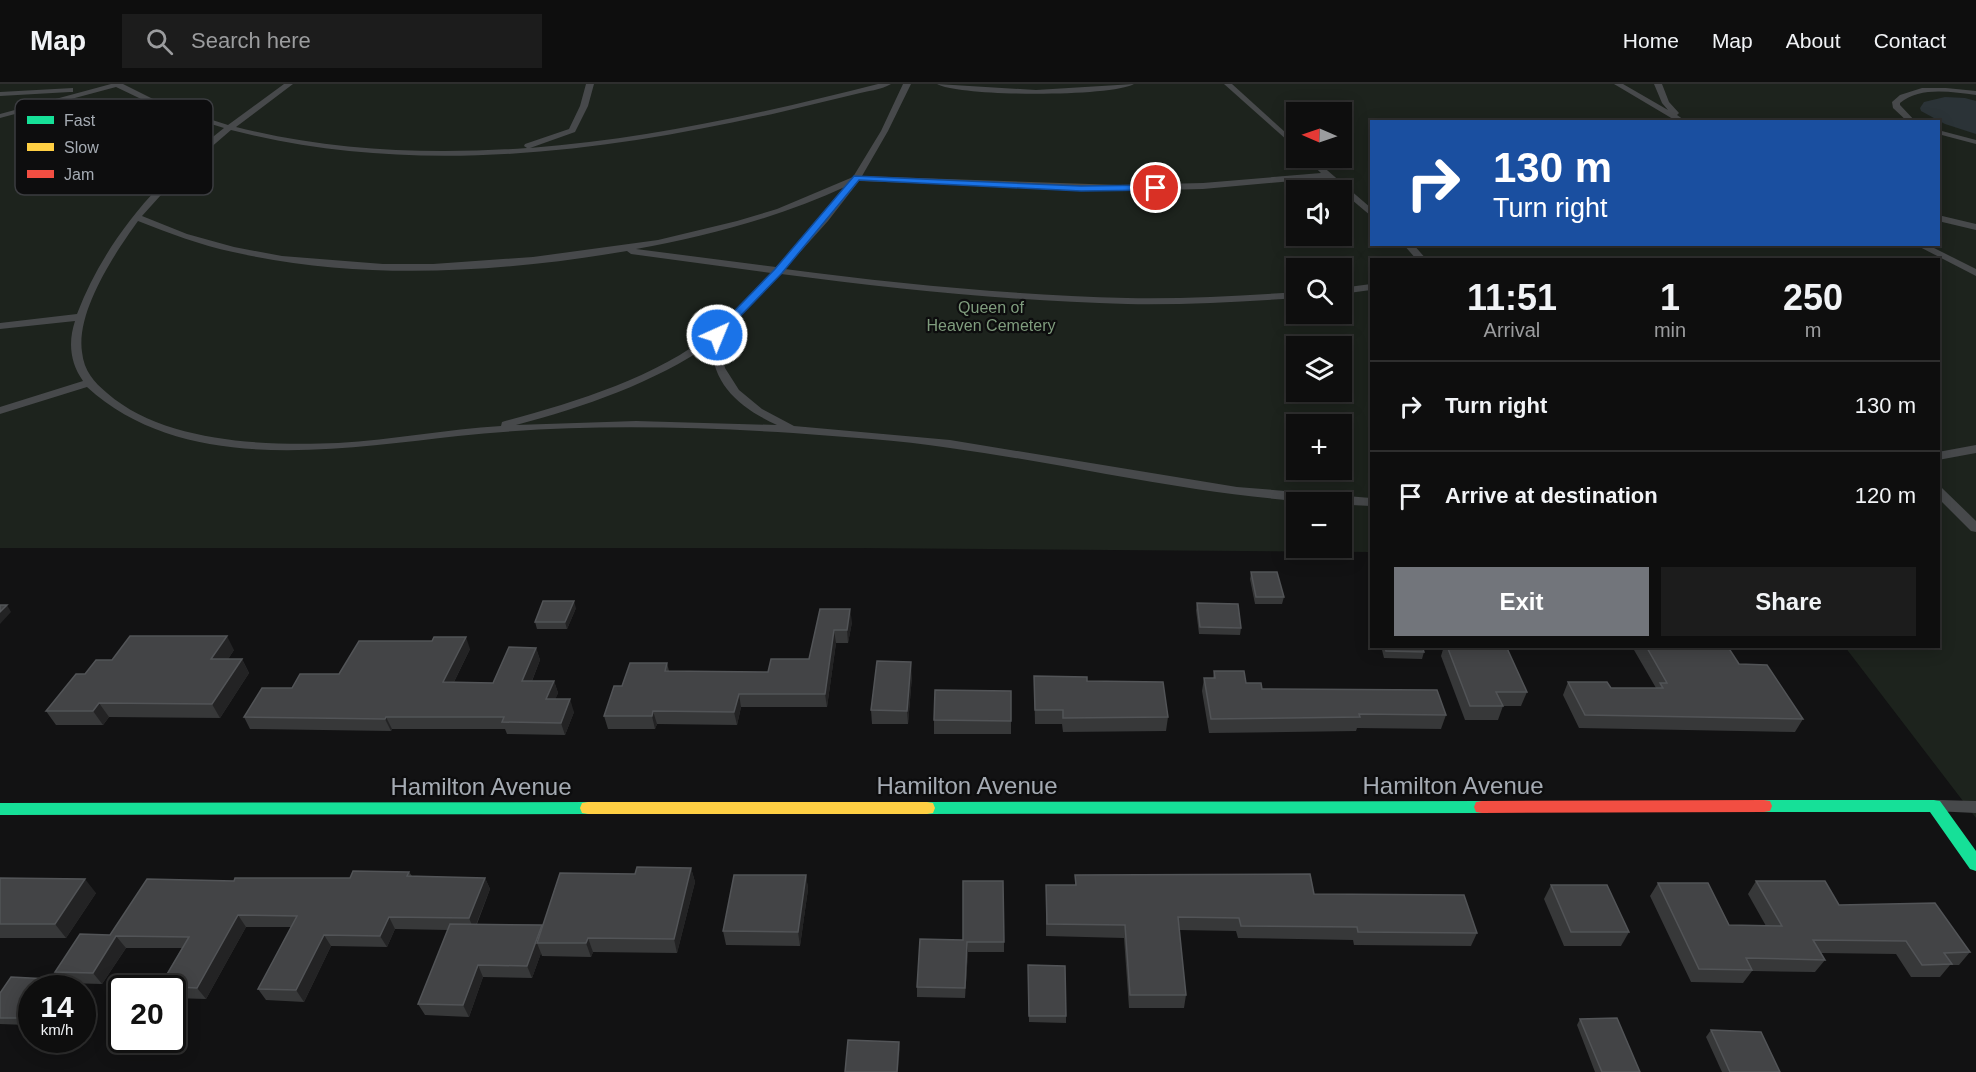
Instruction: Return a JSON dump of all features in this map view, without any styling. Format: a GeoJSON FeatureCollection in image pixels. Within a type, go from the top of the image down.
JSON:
{"type":"FeatureCollection","features":[{"type":"Feature","properties":{"kind":"street","name":"Hamilton Avenue"},"geometry":{"type":"LineString","coordinates":[[0,809],[1934,806]]}},
{"type":"Feature","properties":{"kind":"street"},"geometry":{"type":"LineString","coordinates":[[1934,806],[1976,864]]}},
{"type":"Feature","properties":{"kind":"lane"},"geometry":{"type":"LineString","coordinates":[[62,99],[117,84]]}},
{"type":"Feature","properties":{"kind":"lane"},"geometry":{"type":"LineString","coordinates":[[0,93],[59,91],[117,84],[149,99]]}},
{"type":"Feature","properties":{"kind":"lane"},"geometry":{"type":"LineString","coordinates":[[213,142],[289,84]]}},
{"type":"Feature","properties":{"kind":"lane"},"geometry":{"type":"LineString","coordinates":[[515,152],[572,130],[584,106],[590,84]]}},
{"type":"Feature","properties":{"kind":"lane"},"geometry":{"type":"LineString","coordinates":[[213,122],[291,141],[352,149],[418,153],[515,152],[604,143],[734,120],[887,84]]}},
{"type":"Feature","properties":{"kind":"lane"},"geometry":{"type":"LineString","coordinates":[[478,431],[524,419],[600,393],[677,359],[717,335],[778,271],[857,178],[879,142],[907,84]]}},
{"type":"Feature","properties":{"kind":"lane"},"geometry":{"type":"LineString","coordinates":[[940,84],[1032,91],[1075,90],[1130,84]]}},
{"type":"Feature","properties":{"kind":"lane"},"geometry":{"type":"LineString","coordinates":[[1228,84],[1286,137]]}},
{"type":"Feature","properties":{"kind":"lane"},"geometry":{"type":"LineString","coordinates":[[1618,84],[1682,120]]}},
{"type":"Feature","properties":{"kind":"lane"},"geometry":{"type":"LineString","coordinates":[[1658,84],[1666,103],[1682,120]]}},
{"type":"Feature","properties":{"kind":"lane"},"geometry":{"type":"LineString","coordinates":[[1911,120],[1896,106],[1896,102],[1904,95],[1934,90],[1976,93]]}},
{"type":"Feature","properties":{"kind":"lane"},"geometry":{"type":"LineString","coordinates":[[0,116],[15,112]]}},
{"type":"Feature","properties":{"kind":"lane"},"geometry":{"type":"LineString","coordinates":[[572,130],[604,143]]}},
{"type":"Feature","properties":{"kind":"lane"},"geometry":{"type":"LineString","coordinates":[[1940,133],[1976,142]]}},
{"type":"Feature","properties":{"kind":"lane"},"geometry":{"type":"LineString","coordinates":[[1321,168],[1370,212]]}},
{"type":"Feature","properties":{"kind":"lane"},"geometry":{"type":"LineString","coordinates":[[137,217],[211,244],[246,252],[361,266],[475,265],[620,250],[745,220],[806,201],[857,178],[1119,188],[1203,186],[1329,175]]}},
{"type":"Feature","properties":{"kind":"lane"},"geometry":{"type":"LineString","coordinates":[[157,195],[137,217],[109,259],[79,316],[76,355],[88,383],[107,400],[130,414],[159,427],[192,436],[235,443],[323,447],[478,431],[606,426],[795,430],[948,444],[1196,485],[1286,495]]}},
{"type":"Feature","properties":{"kind":"lane"},"geometry":{"type":"LineString","coordinates":[[1940,218],[1976,227]]}},
{"type":"Feature","properties":{"kind":"lane"},"geometry":{"type":"LineString","coordinates":[[1409,246],[1421,258]]}},
{"type":"Feature","properties":{"kind":"lane"},"geometry":{"type":"LineString","coordinates":[[1922,246],[1976,273]]}},
{"type":"Feature","properties":{"kind":"lane"},"geometry":{"type":"LineString","coordinates":[[620,250],[924,289],[1052,300],[1197,302],[1286,296]]}},
{"type":"Feature","properties":{"kind":"lane"},"geometry":{"type":"LineString","coordinates":[[1352,290],[1370,287]]}},
{"type":"Feature","properties":{"kind":"lane"},"geometry":{"type":"LineString","coordinates":[[0,326],[79,316]]}},
{"type":"Feature","properties":{"kind":"lane"},"geometry":{"type":"LineString","coordinates":[[717,335],[715,351],[717,364],[731,390],[746,403],[795,430]]}},
{"type":"Feature","properties":{"kind":"lane"},"geometry":{"type":"LineString","coordinates":[[0,411],[88,383]]}},
{"type":"Feature","properties":{"kind":"lane"},"geometry":{"type":"LineString","coordinates":[[1940,456],[1976,449]]}},
{"type":"Feature","properties":{"kind":"lane"},"geometry":{"type":"LineString","coordinates":[[1940,493],[1976,528]]}},
{"type":"Feature","properties":{"kind":"lane"},"geometry":{"type":"LineString","coordinates":[[1352,496],[1370,494]]}},
{"type":"Feature","properties":{"kind":"lane"},"geometry":{"type":"LineString","coordinates":[[1352,501],[1370,502]]}},
{"type":"Feature","properties":{"kind":"lane"},"geometry":{"type":"LineString","coordinates":[[1934,806],[1976,807]]}},
{"type":"Feature","properties":{"kind":"green space","name":"Queen of Heaven Cemetery"},"geometry":{"type":"Polygon","coordinates":[[[0,84],[1976,84],[1976,818],[1846,648],[1940,648],[1940,258],[1370,258],[1370,552],[1352,552],[1352,492],[1286,492],[1286,551],[863,548],[0,548],[0,84]]]}},
{"type":"Feature","properties":{"kind":"shaded area"},"geometry":{"type":"Polygon","coordinates":[[[1945,97],[1976,101],[1976,134],[1945,124],[1921,111],[1920,108],[1924,102],[1945,97]]]}},
{"type":"Feature","properties":{"kind":"building"},"geometry":{"type":"Polygon","coordinates":[[[1251,572],[1277,572],[1284,597],[1256,597],[1251,572]]]}},
{"type":"Feature","properties":{"kind":"building"},"geometry":{"type":"Polygon","coordinates":[[[543,601],[574,601],[565,622],[535,622],[543,601]]]}},
{"type":"Feature","properties":{"kind":"building"},"geometry":{"type":"Polygon","coordinates":[[[1197,603],[1238,604],[1241,628],[1200,627],[1197,603]]]}},
{"type":"Feature","properties":{"kind":"building"},"geometry":{"type":"Polygon","coordinates":[[[0,605],[7,605],[0,612],[0,605]]]}},
{"type":"Feature","properties":{"kind":"building"},"geometry":{"type":"Polygon","coordinates":[[[820,609],[850,609],[847,630],[834,630],[825,694],[739,694],[734,712],[653,711],[652,716],[604,716],[614,686],[622,686],[630,663],[667,663],[665,671],[768,672],[771,659],[809,659],[820,609]]]}},
{"type":"Feature","properties":{"kind":"building"},"geometry":{"type":"Polygon","coordinates":[[[130,636],[227,636],[211,659],[242,659],[212,704],[99,703],[93,711],[46,711],[76,674],[85,674],[96,660],[112,660],[130,636]]]}},
{"type":"Feature","properties":{"kind":"building"},"geometry":{"type":"Polygon","coordinates":[[[434,637],[466,637],[443,682],[493,683],[509,647],[536,648],[522,681],[554,681],[546,699],[570,699],[561,723],[502,722],[504,717],[386,717],[385,719],[244,717],[262,688],[292,688],[300,674],[339,674],[359,641],[432,641],[434,637]]]}},
{"type":"Feature","properties":{"kind":"building"},"geometry":{"type":"Polygon","coordinates":[[[1385,648],[1423,648],[1424,652],[1386,651],[1385,648]]]}},
{"type":"Feature","properties":{"kind":"building"},"geometry":{"type":"Polygon","coordinates":[[[1448,648],[1507,648],[1527,692],[1496,692],[1503,706],[1470,706],[1448,648]]]}},
{"type":"Feature","properties":{"kind":"building"},"geometry":{"type":"Polygon","coordinates":[[[1647,648],[1729,648],[1739,664],[1767,665],[1803,719],[1585,715],[1568,682],[1607,682],[1611,688],[1663,688],[1660,683],[1667,683],[1647,648]]]}},
{"type":"Feature","properties":{"kind":"building"},"geometry":{"type":"Polygon","coordinates":[[[877,661],[911,662],[907,711],[871,710],[877,661]]]}},
{"type":"Feature","properties":{"kind":"building"},"geometry":{"type":"Polygon","coordinates":[[[1214,671],[1244,671],[1246,683],[1261,683],[1262,689],[1437,690],[1446,715],[1359,714],[1360,717],[1211,719],[1204,678],[1215,678],[1214,671]]]}},
{"type":"Feature","properties":{"kind":"building"},"geometry":{"type":"Polygon","coordinates":[[[1034,676],[1087,677],[1087,681],[1163,682],[1168,717],[1063,718],[1063,710],[1035,710],[1034,676]]]}},
{"type":"Feature","properties":{"kind":"building"},"geometry":{"type":"Polygon","coordinates":[[[935,690],[1011,691],[1011,721],[934,720],[935,690]]]}},
{"type":"Feature","properties":{"kind":"building"},"geometry":{"type":"Polygon","coordinates":[[[637,867],[691,868],[674,939],[588,938],[586,943],[537,943],[560,873],[635,874],[637,867]]]}},
{"type":"Feature","properties":{"kind":"building"},"geometry":{"type":"Polygon","coordinates":[[[353,871],[409,872],[407,876],[485,878],[469,918],[389,917],[380,936],[324,935],[296,990],[258,989],[297,916],[238,915],[197,988],[186,987],[186,975],[167,975],[189,937],[116,936],[93,973],[55,972],[80,934],[110,935],[147,879],[234,881],[235,878],[350,878],[353,871]]]}},
{"type":"Feature","properties":{"kind":"building"},"geometry":{"type":"Polygon","coordinates":[[[1310,874],[1314,894],[1464,895],[1477,933],[1358,932],[1357,927],[1241,926],[1239,918],[1178,917],[1186,995],[1130,995],[1125,925],[1047,924],[1046,885],[1076,885],[1075,875],[1310,874]]]}},
{"type":"Feature","properties":{"kind":"building"},"geometry":{"type":"Polygon","coordinates":[[[734,875],[806,875],[798,932],[723,931],[734,875]]]}},
{"type":"Feature","properties":{"kind":"building"},"geometry":{"type":"Polygon","coordinates":[[[0,878],[85,879],[55,924],[0,924],[0,878]]]}},
{"type":"Feature","properties":{"kind":"building"},"geometry":{"type":"Polygon","coordinates":[[[963,881],[1003,881],[1004,942],[967,942],[965,988],[917,987],[920,939],[963,940],[963,881]]]}},
{"type":"Feature","properties":{"kind":"building"},"geometry":{"type":"Polygon","coordinates":[[[1756,881],[1825,881],[1839,905],[1935,903],[1970,952],[1944,953],[1952,964],[1922,965],[1906,941],[1813,940],[1825,960],[1746,958],[1752,970],[1699,969],[1658,883],[1708,883],[1729,925],[1782,926],[1756,881]]]}},
{"type":"Feature","properties":{"kind":"building"},"geometry":{"type":"Polygon","coordinates":[[[1551,885],[1607,885],[1629,932],[1571,932],[1551,885]]]}},
{"type":"Feature","properties":{"kind":"building"},"geometry":{"type":"Polygon","coordinates":[[[450,924],[542,925],[527,966],[478,965],[463,1005],[418,1004],[450,924]]]}},
{"type":"Feature","properties":{"kind":"building"},"geometry":{"type":"Polygon","coordinates":[[[1028,965],[1065,966],[1066,1016],[1029,1016],[1028,965]]]}},
{"type":"Feature","properties":{"kind":"building"},"geometry":{"type":"Polygon","coordinates":[[[11,977],[18,977],[18,1018],[0,1018],[0,993],[11,977]]]}},
{"type":"Feature","properties":{"kind":"building"},"geometry":{"type":"Polygon","coordinates":[[[1617,1018],[1640,1072],[1602,1072],[1580,1019],[1617,1018]]]}},
{"type":"Feature","properties":{"kind":"building"},"geometry":{"type":"Polygon","coordinates":[[[1711,1030],[1761,1032],[1780,1072],[1730,1072],[1711,1030]]]}},
{"type":"Feature","properties":{"kind":"building"},"geometry":{"type":"Polygon","coordinates":[[[848,1040],[899,1042],[897,1072],[845,1072],[848,1040]]]}},
{"type":"Feature","properties":{"kind":"traffic: fast"},"geometry":{"type":"LineString","coordinates":[[1764,806],[1934,806],[1976,864]]}},
{"type":"Feature","properties":{"kind":"traffic: fast"},"geometry":{"type":"LineString","coordinates":[[927,808],[1482,807]]}},
{"type":"Feature","properties":{"kind":"traffic: fast"},"geometry":{"type":"LineString","coordinates":[[0,809],[588,808]]}},
{"type":"Feature","properties":{"kind":"traffic: slow"},"geometry":{"type":"LineString","coordinates":[[588,808],[927,808]]}},
{"type":"Feature","properties":{"kind":"traffic: jam"},"geometry":{"type":"LineString","coordinates":[[1482,807],[1764,806]]}},
{"type":"Feature","properties":{"kind":"route"},"geometry":{"type":"LineString","coordinates":[[717,335],[778,271],[857,178],[1081,188],[1156,188]]}}]}
